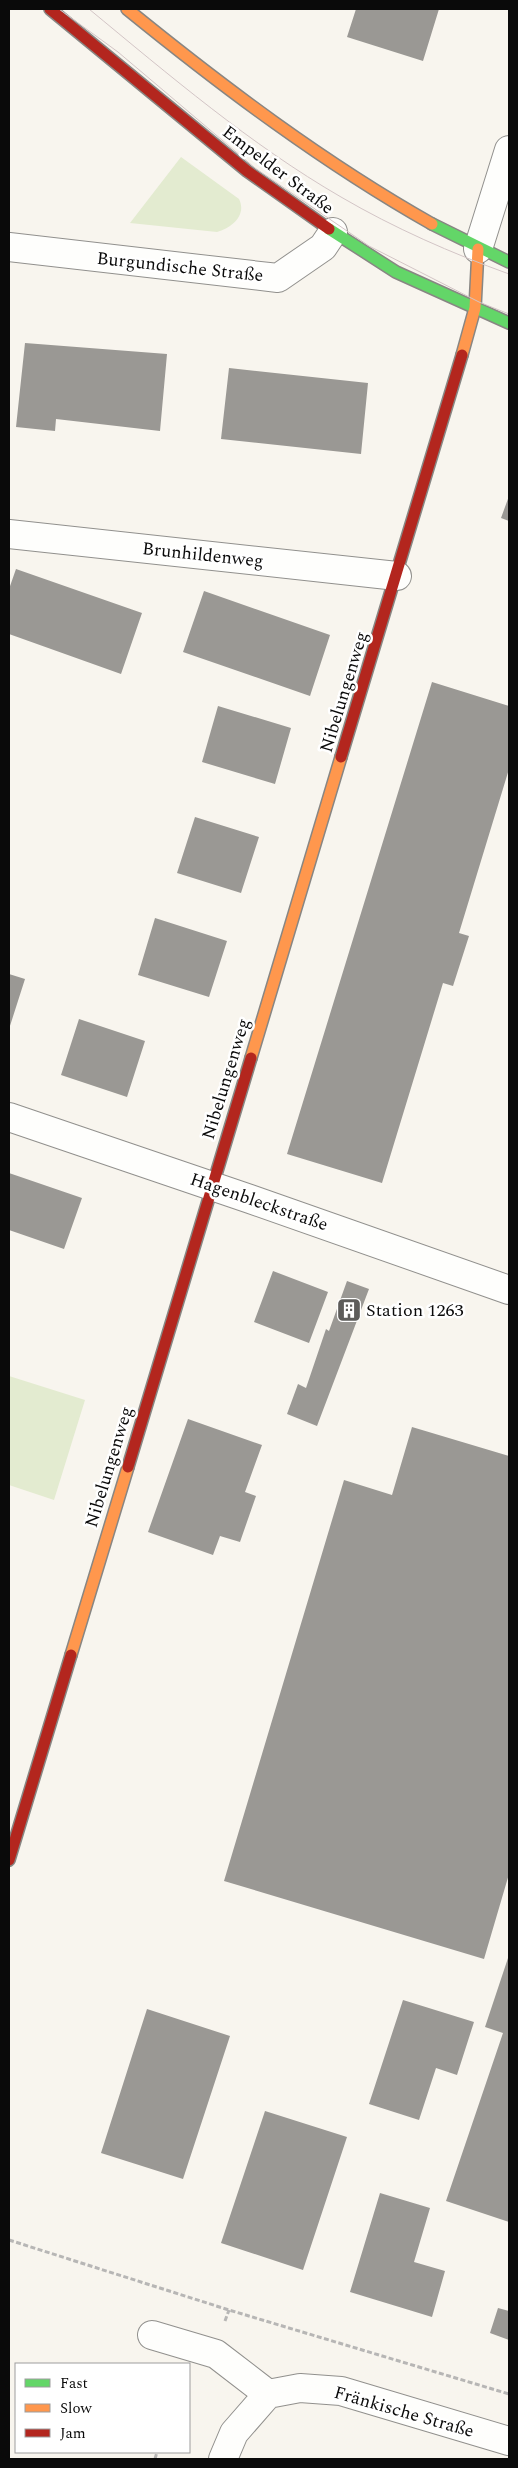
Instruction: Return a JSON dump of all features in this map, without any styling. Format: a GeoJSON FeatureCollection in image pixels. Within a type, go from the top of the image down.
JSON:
{"type":"FeatureCollection","features":[{"type":"Feature","properties":{"kind":"street","name":"Empelder Straße"},"geometry":{"type":"LineString","coordinates":[[50,9],[247,171],[333,232],[396,272],[509,322]]}},
{"type":"Feature","properties":{"kind":"street","name":"Empelder Straße"},"geometry":{"type":"LineString","coordinates":[[127,9],[163,39],[335,164],[410,214],[478,249],[509,262]]}},
{"type":"Feature","properties":{"kind":"street"},"geometry":{"type":"LineString","coordinates":[[478,249],[509,150]]}},
{"type":"Feature","properties":{"kind":"street","name":"Burgundische Straße"},"geometry":{"type":"LineString","coordinates":[[9,248],[278,278],[323,247],[333,232]]}},
{"type":"Feature","properties":{"kind":"street","name":"Nibelungenweg"},"geometry":{"type":"LineString","coordinates":[[9,1860],[397,576],[475,308],[478,249]]}},
{"type":"Feature","properties":{"kind":"street","name":"Brunhildenweg"},"geometry":{"type":"LineString","coordinates":[[9,534],[397,576]]}},
{"type":"Feature","properties":{"kind":"street","name":"Hagenbleckstraße"},"geometry":{"type":"LineString","coordinates":[[9,1117],[509,1290]]}},
{"type":"Feature","properties":{"kind":"street"},"geometry":{"type":"LineString","coordinates":[[152,2335],[216,2354],[268,2394],[234,2433],[223,2459]]}},
{"type":"Feature","properties":{"kind":"street","name":"Fränkische Straße"},"geometry":{"type":"LineString","coordinates":[[268,2394],[300,2388],[341,2391],[509,2441]]}},
{"type":"Feature","properties":{"kind":"path"},"geometry":{"type":"LineString","coordinates":[[9,2240],[229,2310],[509,2394]]}},
{"type":"Feature","properties":{"kind":"green space"},"geometry":{"type":"Polygon","coordinates":[[[181,157],[239,199],[241,205],[240,215],[233,224],[217,232],[130,223],[181,157]]]}},
{"type":"Feature","properties":{"kind":"green space"},"geometry":{"type":"Polygon","coordinates":[[[9,1376],[85,1400],[54,1500],[9,1485],[9,1376]]]}},
{"type":"Feature","properties":{"kind":"building"},"geometry":{"type":"Polygon","coordinates":[[[356,9],[439,9],[423,61],[347,37],[356,9]]]}},
{"type":"Feature","properties":{"kind":"building"},"geometry":{"type":"Polygon","coordinates":[[[25,343],[167,354],[160,431],[56,419],[55,431],[16,427],[25,343]]]}},
{"type":"Feature","properties":{"kind":"building"},"geometry":{"type":"Polygon","coordinates":[[[229,368],[368,383],[361,454],[221,439],[229,368]]]}},
{"type":"Feature","properties":{"kind":"building"},"geometry":{"type":"Polygon","coordinates":[[[509,496],[509,521],[501,518],[509,496]]]}},
{"type":"Feature","properties":{"kind":"building"},"geometry":{"type":"Polygon","coordinates":[[[16,569],[142,613],[121,674],[9,634],[9,589],[16,569]]]}},
{"type":"Feature","properties":{"kind":"building"},"geometry":{"type":"Polygon","coordinates":[[[204,591],[330,635],[310,696],[183,652],[204,591]]]}},
{"type":"Feature","properties":{"kind":"building"},"geometry":{"type":"Polygon","coordinates":[[[432,682],[509,706],[509,769],[459,933],[469,936],[453,986],[443,983],[382,1183],[287,1154],[432,682]]]}},
{"type":"Feature","properties":{"kind":"building"},"geometry":{"type":"Polygon","coordinates":[[[218,706],[291,728],[275,784],[202,762],[218,706]]]}},
{"type":"Feature","properties":{"kind":"building"},"geometry":{"type":"Polygon","coordinates":[[[195,817],[259,837],[241,893],[177,873],[195,817]]]}},
{"type":"Feature","properties":{"kind":"building"},"geometry":{"type":"Polygon","coordinates":[[[155,918],[227,941],[209,997],[138,975],[155,918]]]}},
{"type":"Feature","properties":{"kind":"building"},"geometry":{"type":"Polygon","coordinates":[[[9,974],[25,979],[9,1029],[9,974]]]}},
{"type":"Feature","properties":{"kind":"building"},"geometry":{"type":"Polygon","coordinates":[[[79,1019],[145,1041],[127,1097],[61,1075],[79,1019]]]}},
{"type":"Feature","properties":{"kind":"building"},"geometry":{"type":"Polygon","coordinates":[[[9,1173],[82,1198],[64,1249],[9,1230],[9,1173]]]}},
{"type":"Feature","properties":{"kind":"building"},"geometry":{"type":"Polygon","coordinates":[[[273,1271],[328,1292],[309,1343],[254,1322],[273,1271]]]}},
{"type":"Feature","properties":{"kind":"building"},"geometry":{"type":"Polygon","coordinates":[[[347,1281],[369,1289],[317,1426],[287,1414],[298,1384],[306,1388],[326,1329],[329,1331],[347,1281]]]}},
{"type":"Feature","properties":{"kind":"building"},"geometry":{"type":"Polygon","coordinates":[[[188,1419],[262,1445],[245,1492],[256,1496],[240,1542],[220,1536],[213,1555],[148,1532],[188,1419]]]}},
{"type":"Feature","properties":{"kind":"building"},"geometry":{"type":"Polygon","coordinates":[[[412,1427],[509,1456],[509,1874],[484,1959],[224,1881],[344,1480],[392,1495],[412,1427]]]}},
{"type":"Feature","properties":{"kind":"building"},"geometry":{"type":"Polygon","coordinates":[[[509,1955],[509,2222],[446,2201],[503,2033],[485,2027],[509,1955]]]}},
{"type":"Feature","properties":{"kind":"building"},"geometry":{"type":"Polygon","coordinates":[[[403,2000],[474,2022],[457,2075],[436,2068],[419,2120],[369,2104],[403,2000]]]}},
{"type":"Feature","properties":{"kind":"building"},"geometry":{"type":"Polygon","coordinates":[[[147,2009],[230,2036],[183,2179],[101,2153],[147,2009]]]}},
{"type":"Feature","properties":{"kind":"building"},"geometry":{"type":"Polygon","coordinates":[[[265,2111],[347,2137],[303,2270],[221,2243],[265,2111]]]}},
{"type":"Feature","properties":{"kind":"building"},"geometry":{"type":"Polygon","coordinates":[[[380,2193],[430,2208],[414,2262],[445,2271],[432,2317],[350,2292],[380,2193]]]}},
{"type":"Feature","properties":{"kind":"building"},"geometry":{"type":"Polygon","coordinates":[[[498,2308],[509,2311],[509,2340],[490,2333],[498,2308]]]}},
{"type":"Feature","properties":{"kind":"tram line"},"geometry":{"type":"LineString","coordinates":[[59,9],[118,52],[255,168],[369,246],[479,302],[509,314]]}},
{"type":"Feature","properties":{"kind":"tram line"},"geometry":{"type":"LineString","coordinates":[[89,9],[211,108],[308,177],[341,197],[402,229],[444,249],[509,274]]}},
{"type":"Feature","properties":{"kind":"traffic: fast"},"geometry":{"type":"LineString","coordinates":[[432,224],[509,262]]}},
{"type":"Feature","properties":{"kind":"traffic: fast"},"geometry":{"type":"LineString","coordinates":[[329,229],[396,272],[509,323]]}},
{"type":"Feature","properties":{"kind":"traffic: slow"},"geometry":{"type":"LineString","coordinates":[[127,9],[200,67],[313,150],[432,224]]}},
{"type":"Feature","properties":{"kind":"traffic: slow"},"geometry":{"type":"LineString","coordinates":[[462,355],[475,308],[478,249]]}},
{"type":"Feature","properties":{"kind":"traffic: slow"},"geometry":{"type":"LineString","coordinates":[[251,1058],[341,757]]}},
{"type":"Feature","properties":{"kind":"traffic: slow"},"geometry":{"type":"LineString","coordinates":[[71,1655],[128,1467]]}},
{"type":"Feature","properties":{"kind":"traffic: jam"},"geometry":{"type":"LineString","coordinates":[[50,9],[247,171],[329,229]]}},
{"type":"Feature","properties":{"kind":"traffic: jam"},"geometry":{"type":"LineString","coordinates":[[341,757],[462,355]]}},
{"type":"Feature","properties":{"kind":"traffic: jam"},"geometry":{"type":"LineString","coordinates":[[128,1467],[251,1058]]}},
{"type":"Feature","properties":{"kind":"traffic: jam"},"geometry":{"type":"LineString","coordinates":[[9,1860],[71,1655]]}},
{"type":"Feature","properties":{"kind":"place","name":"Station 1263"},"geometry":{"type":"Point","coordinates":[349,1310]}}]}
